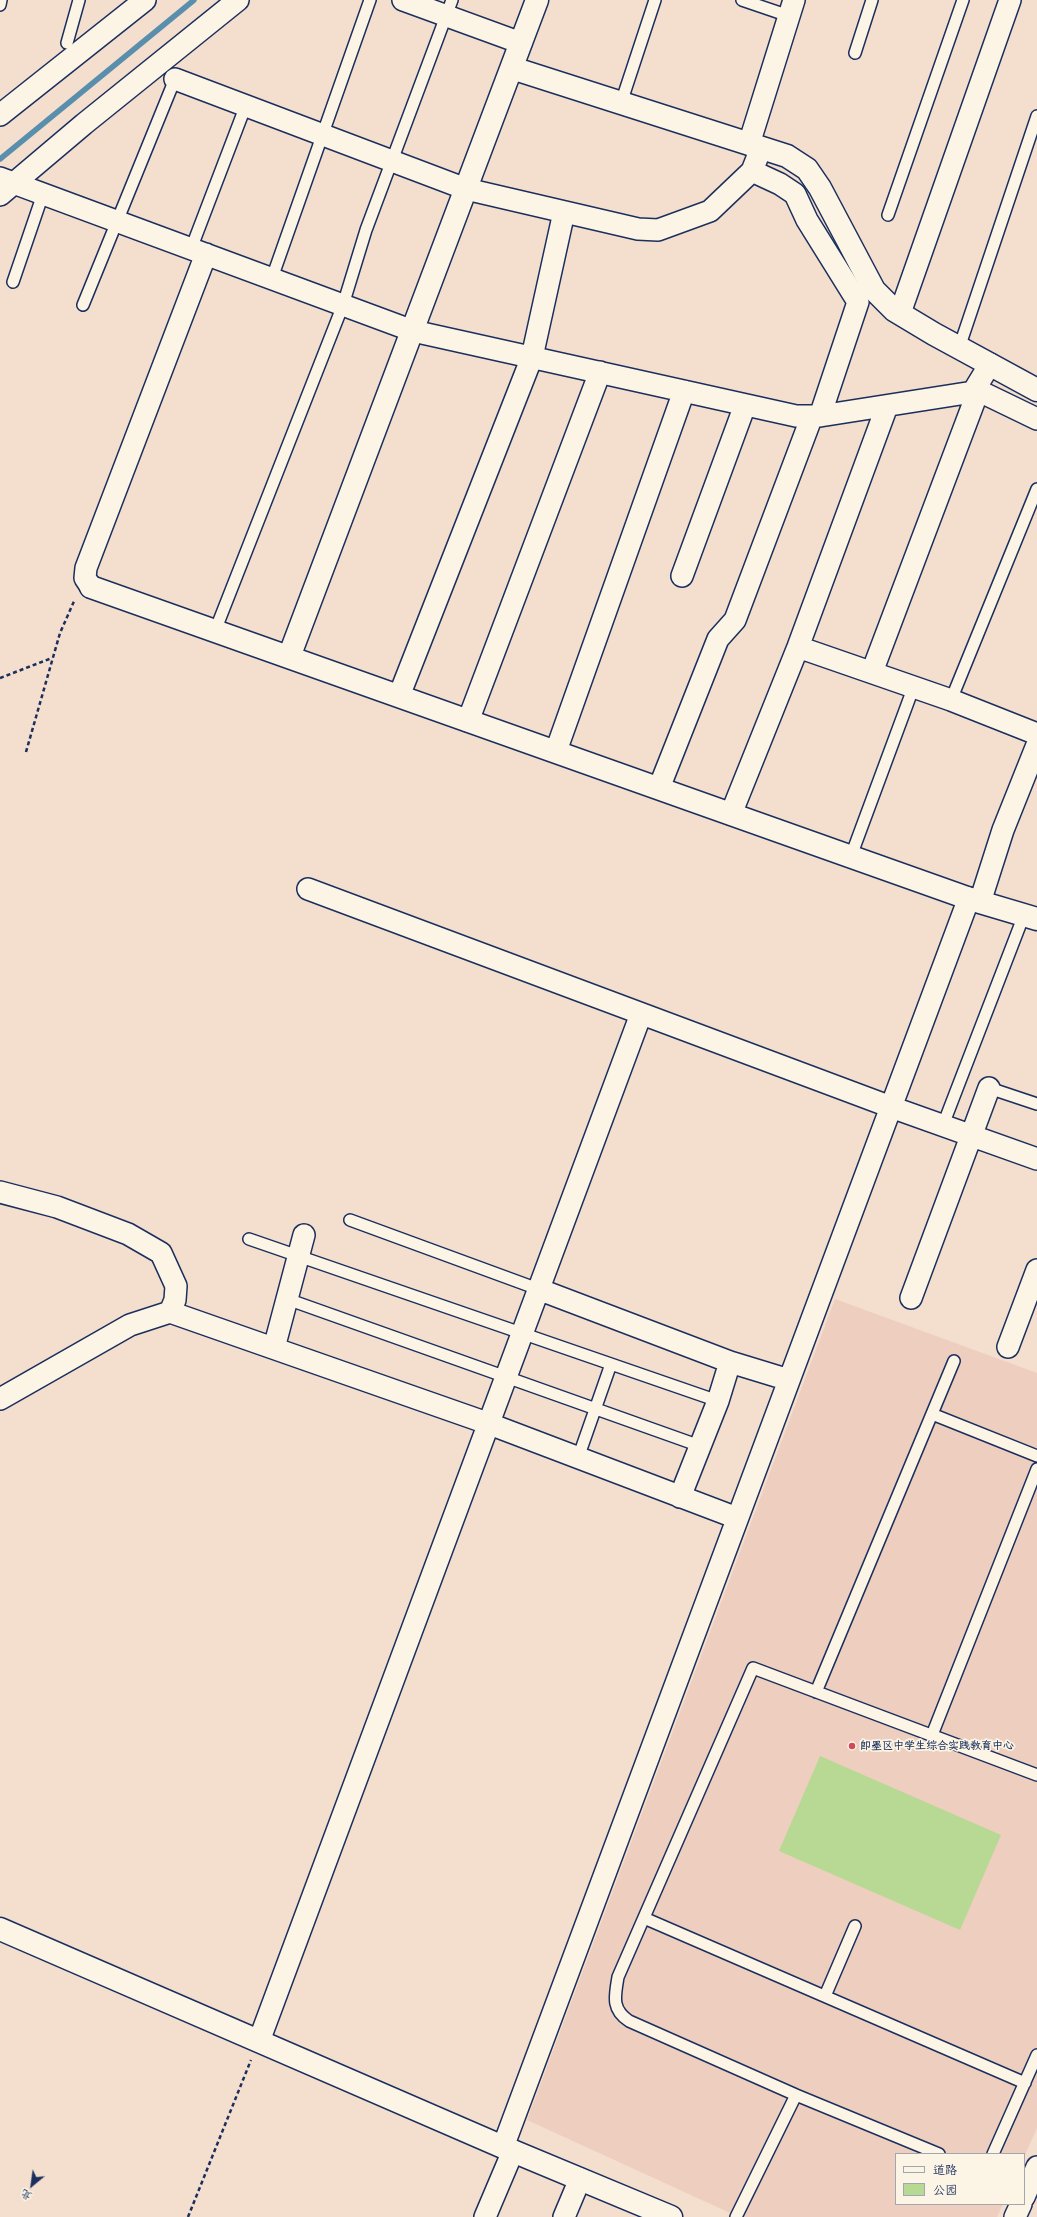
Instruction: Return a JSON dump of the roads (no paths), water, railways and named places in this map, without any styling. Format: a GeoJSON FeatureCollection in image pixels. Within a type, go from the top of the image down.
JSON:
{"type":"FeatureCollection","features":[{"type":"Feature","properties":{"kind":"street"},"geometry":{"type":"LineString","coordinates":[[0,115],[145,0]]}},
{"type":"Feature","properties":{"kind":"street"},"geometry":{"type":"LineString","coordinates":[[6,184],[84,124],[238,0]]}},
{"type":"Feature","properties":{"kind":"street"},"geometry":{"type":"LineString","coordinates":[[403,0],[449,8],[521,43]]}},
{"type":"Feature","properties":{"kind":"street"},"geometry":{"type":"LineString","coordinates":[[289,657],[537,0]]}},
{"type":"Feature","properties":{"kind":"street"},"geometry":{"type":"LineString","coordinates":[[900,313],[1010,0]]}},
{"type":"Feature","properties":{"kind":"street"},"geometry":{"type":"LineString","coordinates":[[175,79],[466,189],[638,228],[658,230],[710,211],[752,171],[755,146],[791,8]]}},
{"type":"Feature","properties":{"kind":"street"},"geometry":{"type":"LineString","coordinates":[[512,68],[787,156],[806,169],[820,188],[874,290],[900,313],[959,348],[980,381],[1037,419]]}},
{"type":"Feature","properties":{"kind":"street"},"geometry":{"type":"LineString","coordinates":[[659,788],[718,639],[735,620],[816,416],[858,302],[807,220],[795,194],[780,184],[752,171]]}},
{"type":"Feature","properties":{"kind":"street"},"geometry":{"type":"LineString","coordinates":[[6,184],[43,194],[412,331],[796,416],[816,416],[887,406],[980,381],[1037,390]]}},
{"type":"Feature","properties":{"kind":"street"},"geometry":{"type":"LineString","coordinates":[[399,696],[532,357],[564,212]]}},
{"type":"Feature","properties":{"kind":"street"},"geometry":{"type":"LineString","coordinates":[[199,252],[86,568],[85,578],[91,587],[974,900],[1030,917]]}},
{"type":"Feature","properties":{"kind":"street"},"geometry":{"type":"LineString","coordinates":[[468,721],[600,372]]}},
{"type":"Feature","properties":{"kind":"street"},"geometry":{"type":"LineString","coordinates":[[872,672],[974,402],[980,381]]}},
{"type":"Feature","properties":{"kind":"street"},"geometry":{"type":"LineString","coordinates":[[556,751],[684,391]]}},
{"type":"Feature","properties":{"kind":"street"},"geometry":{"type":"LineString","coordinates":[[682,576],[745,405]]}},
{"type":"Feature","properties":{"kind":"street"},"geometry":{"type":"LineString","coordinates":[[731,814],[798,647],[887,406]]}},
{"type":"Feature","properties":{"kind":"street"},"geometry":{"type":"LineString","coordinates":[[798,647],[914,686],[1037,734]]}},
{"type":"Feature","properties":{"kind":"street"},"geometry":{"type":"LineString","coordinates":[[485,2217],[508,2149],[738,1518],[891,1107],[1037,745]]}},
{"type":"Feature","properties":{"kind":"street"},"geometry":{"type":"LineString","coordinates":[[308,889],[891,1107],[1037,1159]]}},
{"type":"Feature","properties":{"kind":"street"},"geometry":{"type":"LineString","coordinates":[[259,2041],[487,1423],[641,1014]]}},
{"type":"Feature","properties":{"kind":"street"},"geometry":{"type":"LineString","coordinates":[[911,1298],[989,1088]]}},
{"type":"Feature","properties":{"kind":"street"},"geometry":{"type":"LineString","coordinates":[[0,1192],[64,1210],[128,1234],[160,1253],[176,1286],[175,1300],[170,1312]]}},
{"type":"Feature","properties":{"kind":"street"},"geometry":{"type":"LineString","coordinates":[[274,1348],[304,1234]]}},
{"type":"Feature","properties":{"kind":"street"},"geometry":{"type":"LineString","coordinates":[[1008,1347],[1037,1270]]}},
{"type":"Feature","properties":{"kind":"street"},"geometry":{"type":"LineString","coordinates":[[538,1289],[730,1362],[789,1380]]}},
{"type":"Feature","properties":{"kind":"street"},"geometry":{"type":"LineString","coordinates":[[0,1399],[130,1325],[170,1312],[487,1423],[738,1518]]}},
{"type":"Feature","properties":{"kind":"street"},"geometry":{"type":"LineString","coordinates":[[680,1497],[718,1401],[730,1362]]}},
{"type":"Feature","properties":{"kind":"street"},"geometry":{"type":"LineString","coordinates":[[0,1929],[508,2149],[671,2217]]}},
{"type":"Feature","properties":{"kind":"street"},"geometry":{"type":"LineString","coordinates":[[1025,2195],[1037,2167]]}},
{"type":"Feature","properties":{"kind":"street"},"geometry":{"type":"LineString","coordinates":[[564,2217],[580,2179]]}},
{"type":"Feature","properties":{"kind":"street"},"geometry":{"type":"LineString","coordinates":[[1015,2217],[1021,2205]]}},
{"type":"Feature","properties":{"kind":"lane"},"geometry":{"type":"LineString","coordinates":[[0,5],[1,0]]}},
{"type":"Feature","properties":{"kind":"lane"},"geometry":{"type":"LineString","coordinates":[[66,43],[80,0]]}},
{"type":"Feature","properties":{"kind":"lane"},"geometry":{"type":"LineString","coordinates":[[272,278],[370,0]]}},
{"type":"Feature","properties":{"kind":"lane"},"geometry":{"type":"LineString","coordinates":[[621,103],[655,0]]}},
{"type":"Feature","properties":{"kind":"lane"},"geometry":{"type":"LineString","coordinates":[[742,0],[791,8]]}},
{"type":"Feature","properties":{"kind":"lane"},"geometry":{"type":"LineString","coordinates":[[855,53],[872,0]]}},
{"type":"Feature","properties":{"kind":"lane"},"geometry":{"type":"LineString","coordinates":[[888,215],[963,0]]}},
{"type":"Feature","properties":{"kind":"lane"},"geometry":{"type":"LineString","coordinates":[[215,630],[343,305],[366,230],[449,8]]}},
{"type":"Feature","properties":{"kind":"lane"},"geometry":{"type":"LineString","coordinates":[[83,305],[175,79]]}},
{"type":"Feature","properties":{"kind":"lane"},"geometry":{"type":"LineString","coordinates":[[199,252],[246,105]]}},
{"type":"Feature","properties":{"kind":"lane"},"geometry":{"type":"LineString","coordinates":[[959,348],[1037,116]]}},
{"type":"Feature","properties":{"kind":"lane"},"geometry":{"type":"LineString","coordinates":[[12,282],[43,194]]}},
{"type":"Feature","properties":{"kind":"lane"},"geometry":{"type":"LineString","coordinates":[[951,700],[1037,489]]}},
{"type":"Feature","properties":{"kind":"lane"},"geometry":{"type":"LineString","coordinates":[[851,856],[914,686]]}},
{"type":"Feature","properties":{"kind":"lane"},"geometry":{"type":"LineString","coordinates":[[943,1125],[1030,917]]}},
{"type":"Feature","properties":{"kind":"lane"},"geometry":{"type":"LineString","coordinates":[[989,1088],[1037,1104]]}},
{"type":"Feature","properties":{"kind":"lane"},"geometry":{"type":"LineString","coordinates":[[350,1220],[538,1289]]}},
{"type":"Feature","properties":{"kind":"lane"},"geometry":{"type":"LineString","coordinates":[[249,1239],[718,1401]]}},
{"type":"Feature","properties":{"kind":"lane"},"geometry":{"type":"LineString","coordinates":[[287,1300],[700,1446]]}},
{"type":"Feature","properties":{"kind":"lane"},"geometry":{"type":"LineString","coordinates":[[816,1692],[954,1361]]}},
{"type":"Feature","properties":{"kind":"lane"},"geometry":{"type":"LineString","coordinates":[[578,1458],[612,1364]]}},
{"type":"Feature","properties":{"kind":"lane"},"geometry":{"type":"LineString","coordinates":[[932,1414],[1037,1456]]}},
{"type":"Feature","properties":{"kind":"lane"},"geometry":{"type":"LineString","coordinates":[[932,1735],[1037,1469]]}},
{"type":"Feature","properties":{"kind":"lane"},"geometry":{"type":"LineString","coordinates":[[937,2153],[796,2095],[629,2021],[620,2015],[615,1999],[618,1977],[753,1668],[1037,1775]]}},
{"type":"Feature","properties":{"kind":"lane"},"geometry":{"type":"LineString","coordinates":[[644,1918],[1025,2083]]}},
{"type":"Feature","properties":{"kind":"lane"},"geometry":{"type":"LineString","coordinates":[[826,1996],[855,1926]]}},
{"type":"Feature","properties":{"kind":"lane"},"geometry":{"type":"LineString","coordinates":[[993,2153],[1037,2055]]}},
{"type":"Feature","properties":{"kind":"lane"},"geometry":{"type":"LineString","coordinates":[[736,2217],[796,2095]]}},
{"type":"Feature","properties":{"kind":"waterway"},"geometry":{"type":"LineString","coordinates":[[0,159],[194,0]]}},
{"type":"Feature","properties":{"kind":"place","name":"即墨区中学生综合实践教育中心"},"geometry":{"type":"Point","coordinates":[852,1746]}}]}
